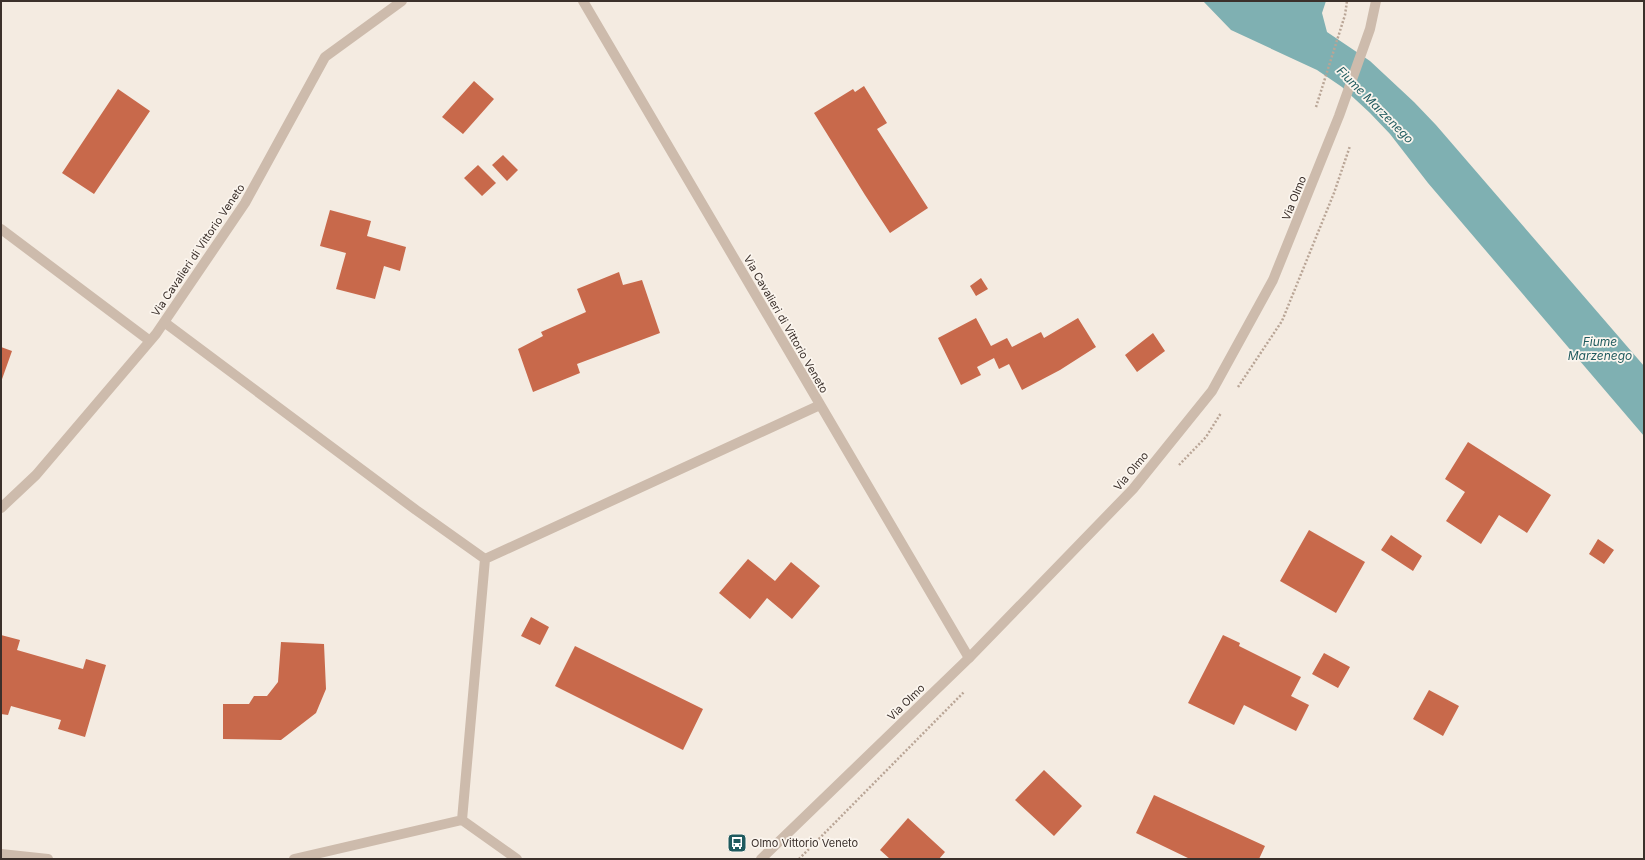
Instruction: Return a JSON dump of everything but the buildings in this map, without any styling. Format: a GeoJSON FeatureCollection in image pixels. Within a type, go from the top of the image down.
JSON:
{"type":"FeatureCollection","features":[{"type":"Feature","properties":{"kind":"street","name":"Via Cavalieri di Vittorio Veneto"},"geometry":{"type":"LineString","coordinates":[[1,508],[36,475],[150,341],[164,322],[245,203],[325,57],[402,1]]}},
{"type":"Feature","properties":{"kind":"street","name":"Via Cavalieri di Vittorio Veneto"},"geometry":{"type":"LineString","coordinates":[[583,1],[970,658]]}},
{"type":"Feature","properties":{"kind":"street","name":"Via Olmo"},"geometry":{"type":"LineString","coordinates":[[761,859],[970,658],[1133,489],[1212,391],[1274,280],[1339,116],[1370,29],[1376,1]]}},
{"type":"Feature","properties":{"kind":"street"},"geometry":{"type":"LineString","coordinates":[[1,229],[150,341]]}},
{"type":"Feature","properties":{"kind":"street"},"geometry":{"type":"LineString","coordinates":[[164,322],[416,510],[485,559]]}},
{"type":"Feature","properties":{"kind":"street"},"geometry":{"type":"LineString","coordinates":[[485,559],[820,405]]}},
{"type":"Feature","properties":{"kind":"street"},"geometry":{"type":"LineString","coordinates":[[462,820],[485,559]]}},
{"type":"Feature","properties":{"kind":"street"},"geometry":{"type":"LineString","coordinates":[[294,859],[462,820],[517,859]]}},
{"type":"Feature","properties":{"kind":"street"},"geometry":{"type":"LineString","coordinates":[[1,854],[48,859]]}},
{"type":"Feature","properties":{"kind":"path"},"geometry":{"type":"LineString","coordinates":[[1316,107],[1345,15],[1347,1]]}},
{"type":"Feature","properties":{"kind":"water","name":"Fiume Marzenego"},"geometry":{"type":"Polygon","coordinates":[[[1203,1],[1326,1],[1322,13],[1327,32],[1370,61],[1436,125],[1644,366],[1644,436],[1428,183],[1390,134],[1370,113],[1342,87],[1317,70],[1231,30],[1203,1]]]}},
{"type":"Feature","properties":{"kind":"place","name":"Olmo Vittorio Veneto"},"geometry":{"type":"Point","coordinates":[737,843]}}]}
